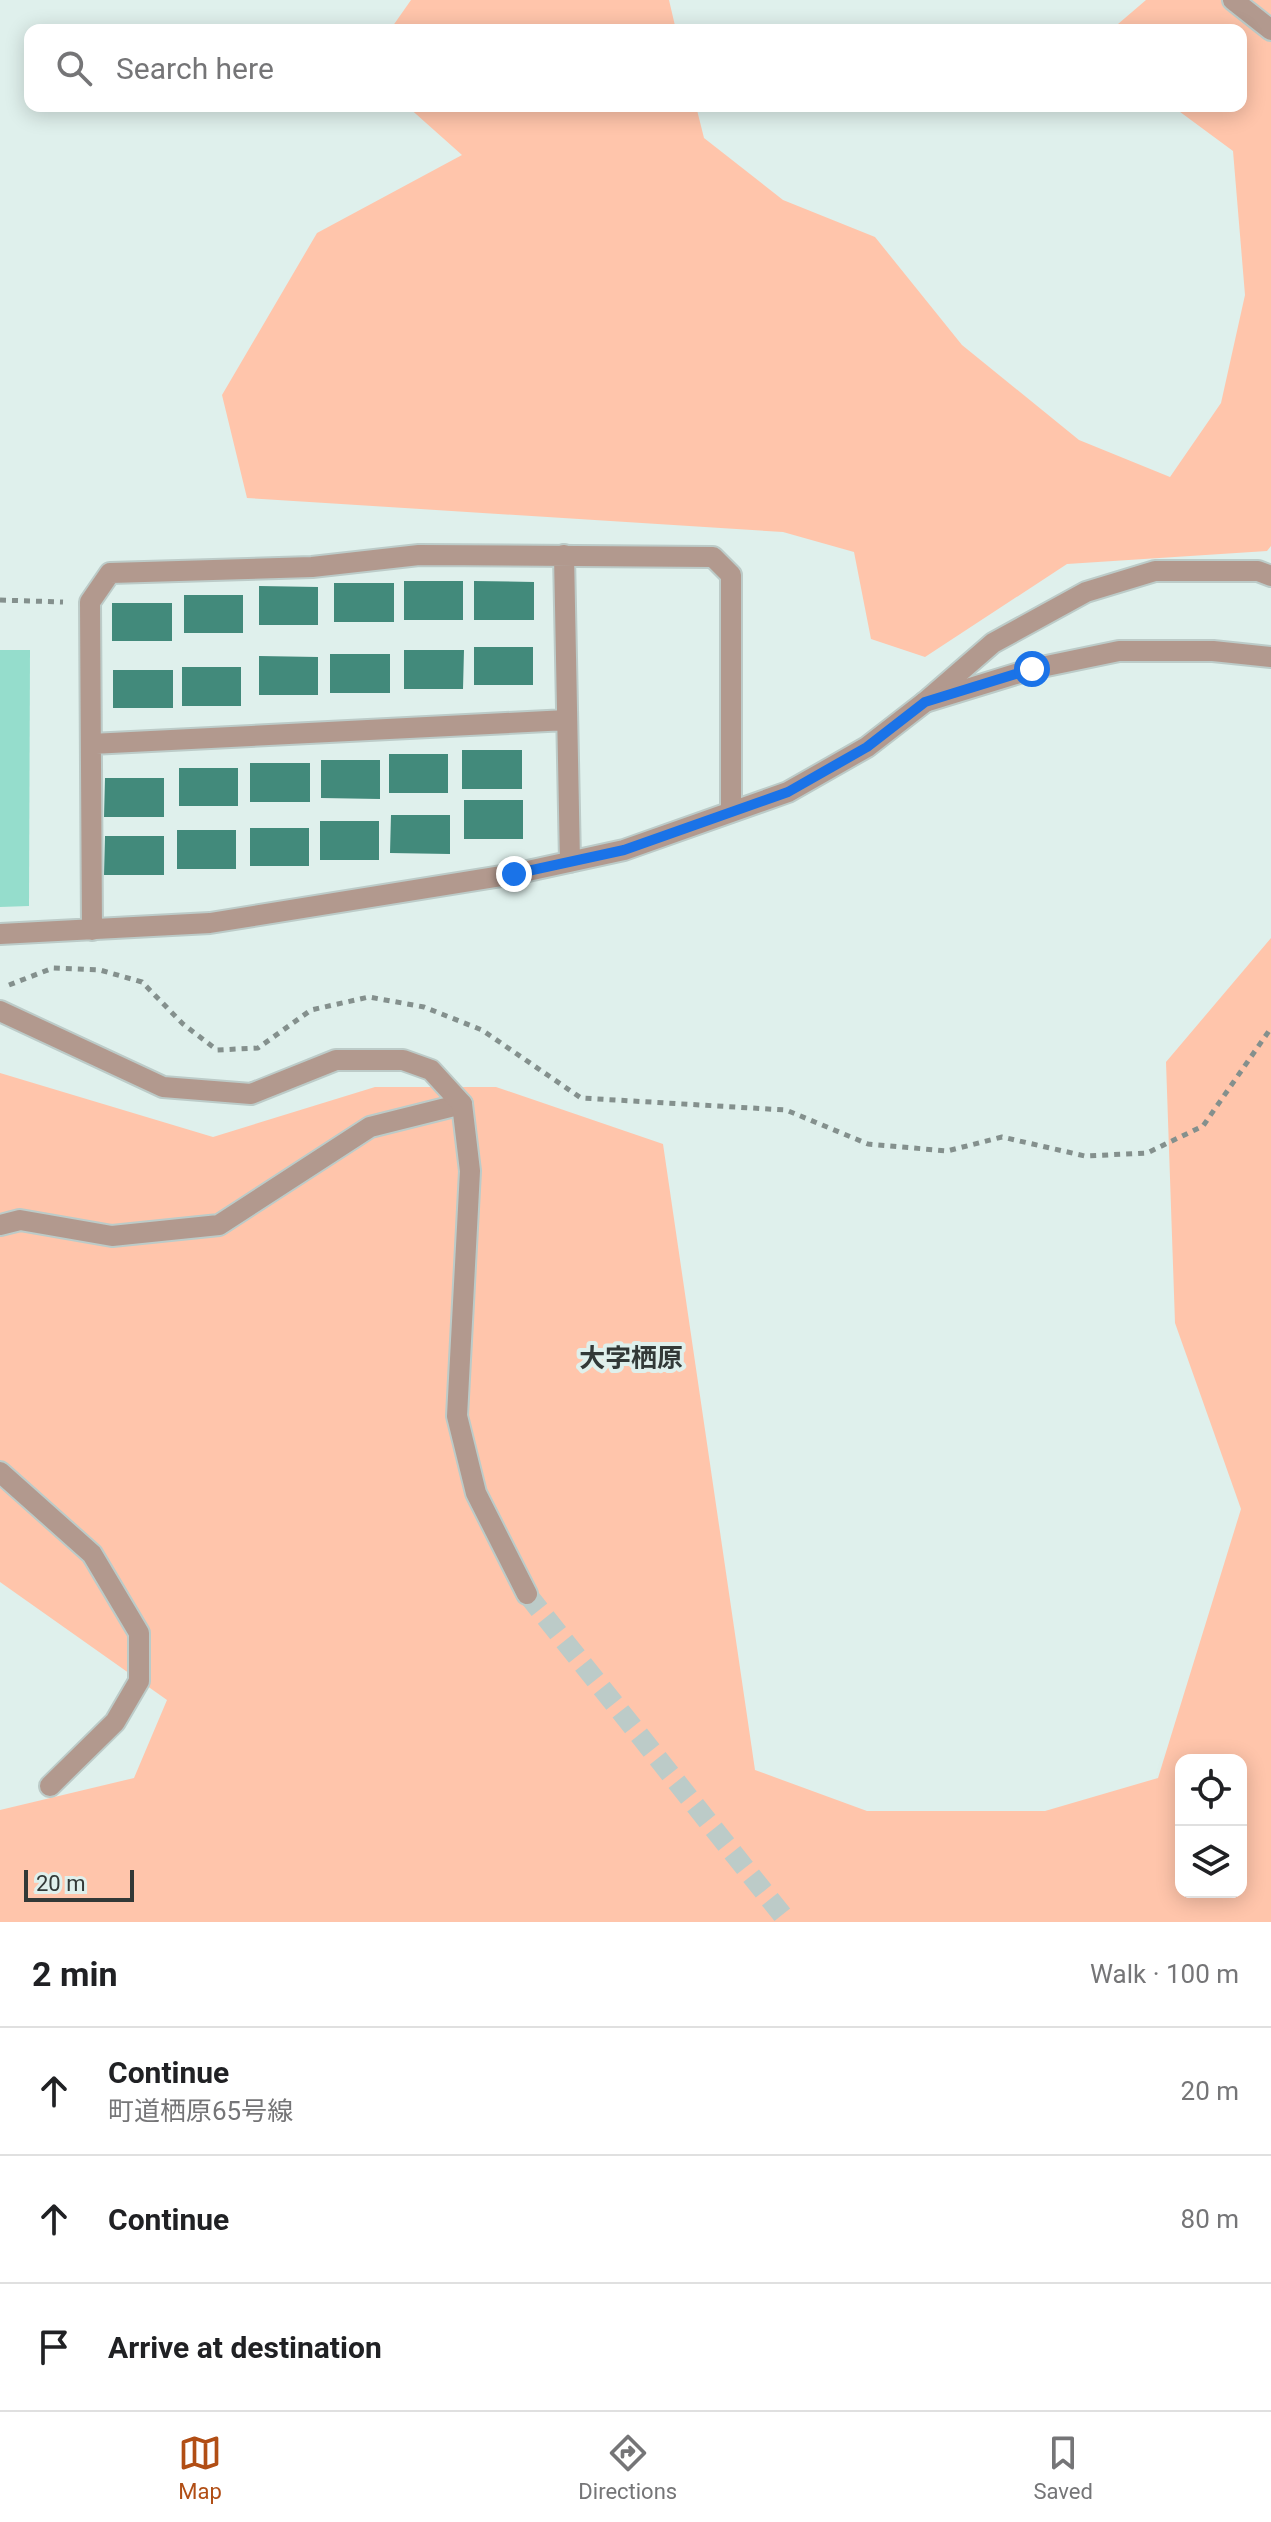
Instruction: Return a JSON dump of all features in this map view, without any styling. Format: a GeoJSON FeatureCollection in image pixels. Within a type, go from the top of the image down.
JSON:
{"type":"FeatureCollection","features":[{"type":"Feature","properties":{"kind":"street"},"geometry":{"type":"LineString","coordinates":[[1233,0],[1271,30]]}},
{"type":"Feature","properties":{"kind":"street"},"geometry":{"type":"LineString","coordinates":[[92,930],[90,602],[110,573],[312,567],[419,555],[713,557],[731,575],[731,812]]}},
{"type":"Feature","properties":{"kind":"street"},"geometry":{"type":"LineString","coordinates":[[564,555],[570,862]]}},
{"type":"Feature","properties":{"kind":"street"},"geometry":{"type":"LineString","coordinates":[[0,934],[210,923],[514,874],[624,850],[788,792],[867,747],[993,643],[1086,592],[1155,571],[1258,571],[1271,576]]}},
{"type":"Feature","properties":{"kind":"street"},"geometry":{"type":"LineString","coordinates":[[925,702],[1032,669],[1119,651],[1213,651],[1271,657]]}},
{"type":"Feature","properties":{"kind":"street"},"geometry":{"type":"LineString","coordinates":[[91,744],[567,720]]}},
{"type":"Feature","properties":{"kind":"street"},"geometry":{"type":"LineString","coordinates":[[0,1011],[163,1087],[251,1094],[336,1060],[403,1060],[431,1070],[462,1104],[470,1171],[457,1416],[476,1493],[527,1594]]}},
{"type":"Feature","properties":{"kind":"street"},"geometry":{"type":"LineString","coordinates":[[0,1225],[20,1220],[112,1236],[219,1225],[370,1127],[462,1104]]}},
{"type":"Feature","properties":{"kind":"street"},"geometry":{"type":"LineString","coordinates":[[0,1472],[92,1554],[139,1633],[139,1681],[115,1722],[50,1786]]}},
{"type":"Feature","properties":{"kind":"path"},"geometry":{"type":"LineString","coordinates":[[0,600],[90,602]]}},
{"type":"Feature","properties":{"kind":"path"},"geometry":{"type":"LineString","coordinates":[[0,989],[53,968],[100,970],[142,982],[183,1024],[217,1050],[258,1048],[311,1010],[369,997],[424,1007],[482,1030],[581,1098],[786,1110],[868,1144],[947,1151],[1002,1137],[1085,1156],[1147,1153],[1203,1126],[1271,1028]]}},
{"type":"Feature","properties":{"kind":"shaded area"},"geometry":{"type":"Polygon","coordinates":[[[411,0],[669,0],[675,24],[394,24],[411,0]]]}},
{"type":"Feature","properties":{"kind":"shaded area"},"geometry":{"type":"Polygon","coordinates":[[[1146,0],[1271,0],[1271,546],[1267,551],[1067,564],[925,657],[871,639],[854,552],[783,532],[247,498],[222,395],[317,233],[462,155],[414,112],[698,112],[704,138],[783,200],[875,237],[962,345],[1079,440],[1170,477],[1221,403],[1245,295],[1233,151],[1180,112],[1247,112],[1247,24],[1118,24],[1146,0]]]}},
{"type":"Feature","properties":{"kind":"shaded area"},"geometry":{"type":"Polygon","coordinates":[[[0,650],[30,650],[29,906],[0,907],[0,650]]]}},
{"type":"Feature","properties":{"kind":"shaded area"},"geometry":{"type":"Polygon","coordinates":[[[1271,938],[1271,1922],[0,1922],[0,1810],[134,1778],[167,1700],[0,1582],[0,1073],[213,1137],[375,1087],[496,1087],[663,1144],[755,1770],[867,1811],[1045,1811],[1158,1778],[1241,1509],[1175,1323],[1166,1062],[1271,938]]]}},
{"type":"Feature","properties":{"kind":"building"},"geometry":{"type":"Polygon","coordinates":[[[404,581],[463,581],[463,620],[404,620],[404,581]]]}},
{"type":"Feature","properties":{"kind":"building"},"geometry":{"type":"Polygon","coordinates":[[[474,581],[534,582],[534,620],[474,620],[474,581]]]}},
{"type":"Feature","properties":{"kind":"building"},"geometry":{"type":"Polygon","coordinates":[[[334,583],[394,583],[394,622],[334,622],[334,583]]]}},
{"type":"Feature","properties":{"kind":"building"},"geometry":{"type":"Polygon","coordinates":[[[259,586],[318,587],[318,625],[259,625],[259,586]]]}},
{"type":"Feature","properties":{"kind":"building"},"geometry":{"type":"Polygon","coordinates":[[[184,595],[243,595],[243,633],[184,633],[184,595]]]}},
{"type":"Feature","properties":{"kind":"building"},"geometry":{"type":"Polygon","coordinates":[[[112,603],[172,603],[172,641],[112,641],[112,603]]]}},
{"type":"Feature","properties":{"kind":"building"},"geometry":{"type":"Polygon","coordinates":[[[474,647],[533,647],[533,685],[474,685],[474,647]]]}},
{"type":"Feature","properties":{"kind":"building"},"geometry":{"type":"Polygon","coordinates":[[[404,650],[464,650],[463,689],[404,689],[404,650]]]}},
{"type":"Feature","properties":{"kind":"building"},"geometry":{"type":"Polygon","coordinates":[[[330,654],[390,654],[390,693],[330,693],[330,654]]]}},
{"type":"Feature","properties":{"kind":"building"},"geometry":{"type":"Polygon","coordinates":[[[259,656],[318,657],[318,695],[259,695],[259,656]]]}},
{"type":"Feature","properties":{"kind":"building"},"geometry":{"type":"Polygon","coordinates":[[[182,667],[241,667],[241,706],[182,706],[182,667]]]}},
{"type":"Feature","properties":{"kind":"building"},"geometry":{"type":"Polygon","coordinates":[[[113,670],[173,670],[173,708],[113,708],[113,670]]]}},
{"type":"Feature","properties":{"kind":"building"},"geometry":{"type":"Polygon","coordinates":[[[462,750],[522,750],[522,789],[462,789],[462,750]]]}},
{"type":"Feature","properties":{"kind":"building"},"geometry":{"type":"Polygon","coordinates":[[[389,754],[448,754],[448,793],[389,793],[389,754]]]}},
{"type":"Feature","properties":{"kind":"building"},"geometry":{"type":"Polygon","coordinates":[[[321,760],[380,760],[380,799],[321,798],[321,760]]]}},
{"type":"Feature","properties":{"kind":"building"},"geometry":{"type":"Polygon","coordinates":[[[250,763],[310,763],[310,802],[250,802],[250,763]]]}},
{"type":"Feature","properties":{"kind":"building"},"geometry":{"type":"Polygon","coordinates":[[[179,768],[238,768],[238,806],[179,806],[179,768]]]}},
{"type":"Feature","properties":{"kind":"building"},"geometry":{"type":"Polygon","coordinates":[[[105,778],[164,778],[164,817],[104,817],[105,778]]]}},
{"type":"Feature","properties":{"kind":"building"},"geometry":{"type":"Polygon","coordinates":[[[464,800],[523,800],[523,839],[464,839],[464,800]]]}},
{"type":"Feature","properties":{"kind":"building"},"geometry":{"type":"Polygon","coordinates":[[[391,815],[450,815],[450,854],[390,853],[391,815]]]}},
{"type":"Feature","properties":{"kind":"building"},"geometry":{"type":"Polygon","coordinates":[[[320,821],[379,821],[379,860],[320,860],[320,821]]]}},
{"type":"Feature","properties":{"kind":"building"},"geometry":{"type":"Polygon","coordinates":[[[250,828],[309,828],[309,866],[250,866],[250,828]]]}},
{"type":"Feature","properties":{"kind":"building"},"geometry":{"type":"Polygon","coordinates":[[[177,830],[236,830],[236,869],[177,869],[177,830]]]}},
{"type":"Feature","properties":{"kind":"building"},"geometry":{"type":"Polygon","coordinates":[[[105,836],[164,836],[164,875],[104,875],[105,836]]]}},
{"type":"Feature","properties":{"kind":"tunnel"},"geometry":{"type":"LineString","coordinates":[[527,1594],[788,1922]]}},
{"type":"Feature","properties":{"kind":"district","name":"大字栖原"},"geometry":{"type":"Point","coordinates":[631,1358]}},
{"type":"Feature","properties":{"kind":"route"},"geometry":{"type":"LineString","coordinates":[[514,874],[624,850],[788,792],[867,747],[925,702],[1032,669]]}}]}
